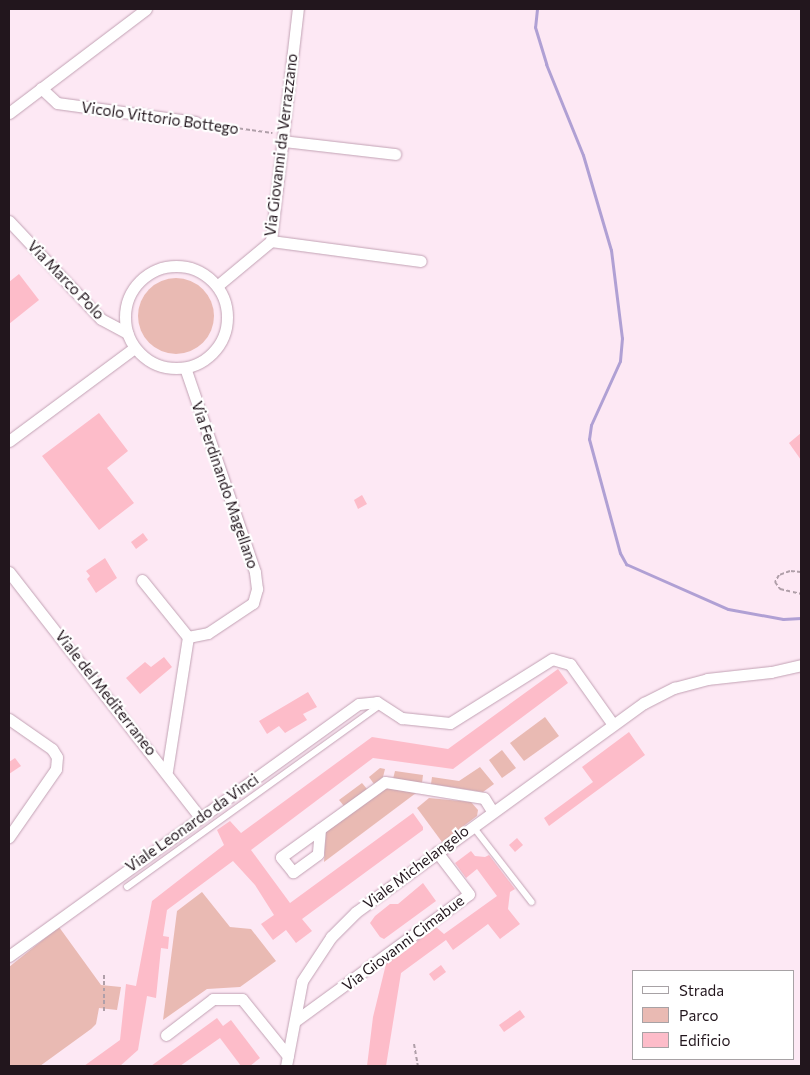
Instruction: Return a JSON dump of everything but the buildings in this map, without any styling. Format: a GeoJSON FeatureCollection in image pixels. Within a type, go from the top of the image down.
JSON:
{"type":"FeatureCollection","features":[{"type":"Feature","properties":{"kind":"street"},"geometry":{"type":"LineString","coordinates":[[9,113],[146,9]]}},
{"type":"Feature","properties":{"kind":"street","name":"Via Giovanni da Verrazzano"},"geometry":{"type":"LineString","coordinates":[[217,286],[271,241],[298,9]]}},
{"type":"Feature","properties":{"kind":"street","name":"Vicolo Vittorio Bottego"},"geometry":{"type":"LineString","coordinates":[[41,88],[57,103],[196,122]]}},
{"type":"Feature","properties":{"kind":"street"},"geometry":{"type":"LineString","coordinates":[[284,138],[394,154]]}},
{"type":"Feature","properties":{"kind":"street","name":"Via Marco Polo"},"geometry":{"type":"LineString","coordinates":[[9,221],[101,319],[126,333]]}},
{"type":"Feature","properties":{"kind":"street"},"geometry":{"type":"LineString","coordinates":[[271,241],[421,261]]}},
{"type":"Feature","properties":{"kind":"street"},"geometry":{"type":"LineString","coordinates":[[175,266],[191,268],[217,286],[227,314],[221,342],[200,363],[186,368],[157,365],[134,348],[126,333],[126,301],[134,287],[152,272],[175,266]]}},
{"type":"Feature","properties":{"kind":"street"},"geometry":{"type":"LineString","coordinates":[[9,441],[134,348]]}},
{"type":"Feature","properties":{"kind":"street","name":"Via Ferdinando Magellano"},"geometry":{"type":"LineString","coordinates":[[186,368],[255,572],[257,588],[253,604],[208,633],[188,636]]}},
{"type":"Feature","properties":{"kind":"street","name":"Viale del Mediterraneo"},"geometry":{"type":"LineString","coordinates":[[9,572],[167,771],[200,817]]}},
{"type":"Feature","properties":{"kind":"street"},"geometry":{"type":"LineString","coordinates":[[142,580],[188,636],[167,771]]}},
{"type":"Feature","properties":{"kind":"street"},"geometry":{"type":"LineString","coordinates":[[380,705],[402,718],[450,723],[552,659],[570,664],[615,721]]}},
{"type":"Feature","properties":{"kind":"street","name":"Viale Michelangelo"},"geometry":{"type":"LineString","coordinates":[[287,1061],[302,981],[331,937],[356,912],[615,721],[674,688],[801,665]]}},
{"type":"Feature","properties":{"kind":"street","name":"Viale Leonardo da Vinci"},"geometry":{"type":"LineString","coordinates":[[9,956],[359,704],[369,701],[380,705]]}},
{"type":"Feature","properties":{"kind":"street"},"geometry":{"type":"LineString","coordinates":[[9,719],[52,749],[57,757],[56,769],[9,837]]}},
{"type":"Feature","properties":{"kind":"street"},"geometry":{"type":"LineString","coordinates":[[320,829],[385,782],[484,798],[492,811]]}},
{"type":"Feature","properties":{"kind":"street","name":"Via Giovanni Cimabue"},"geometry":{"type":"LineString","coordinates":[[295,1022],[469,894],[438,852]]}},
{"type":"Feature","properties":{"kind":"street"},"geometry":{"type":"LineString","coordinates":[[166,1035],[213,999],[242,999],[287,1061]]}},
{"type":"Feature","properties":{"kind":"lane","name":"Viale Leonardo da Vinci"},"geometry":{"type":"LineString","coordinates":[[127,887],[380,705]]}},
{"type":"Feature","properties":{"kind":"lane"},"geometry":{"type":"LineString","coordinates":[[472,825],[532,902]]}},
{"type":"Feature","properties":{"kind":"path","name":"Vicolo Vittorio Bottego"},"geometry":{"type":"LineString","coordinates":[[196,122],[284,138]]}},
{"type":"Feature","properties":{"kind":"path"},"geometry":{"type":"LineString","coordinates":[[801,572],[784,573],[775,582],[780,589],[801,594]]}},
{"type":"Feature","properties":{"kind":"path"},"geometry":{"type":"LineString","coordinates":[[104,972],[104,1011]]}},
{"type":"Feature","properties":{"kind":"path"},"geometry":{"type":"LineString","coordinates":[[414,1044],[418,1066]]}},
{"type":"Feature","properties":{"kind":"green space"},"geometry":{"type":"Polygon","coordinates":[[[176,278],[190,281],[203,289],[211,302],[214,316],[211,330],[203,343],[190,351],[176,354],[162,351],[149,343],[141,330],[138,316],[141,302],[149,289],[162,281],[176,278]]]}},
{"type":"Feature","properties":{"kind":"green space"},"geometry":{"type":"Polygon","coordinates":[[[545,717],[559,736],[524,761],[510,743],[545,717]]]}},
{"type":"Feature","properties":{"kind":"green space"},"geometry":{"type":"Polygon","coordinates":[[[502,750],[516,768],[502,778],[489,760],[502,750]]]}},
{"type":"Feature","properties":{"kind":"green space"},"geometry":{"type":"Polygon","coordinates":[[[480,767],[494,784],[483,792],[431,784],[432,777],[459,781],[480,767]]]}},
{"type":"Feature","properties":{"kind":"green space"},"geometry":{"type":"Polygon","coordinates":[[[380,768],[385,769],[383,777],[374,784],[369,777],[380,768]]]}},
{"type":"Feature","properties":{"kind":"green space"},"geometry":{"type":"Polygon","coordinates":[[[395,771],[423,775],[422,783],[393,779],[395,771]]]}},
{"type":"Feature","properties":{"kind":"green space"},"geometry":{"type":"Polygon","coordinates":[[[362,783],[367,789],[344,806],[339,800],[362,783]]]}},
{"type":"Feature","properties":{"kind":"green space"},"geometry":{"type":"Polygon","coordinates":[[[387,788],[416,793],[324,862],[326,832],[387,788]]]}},
{"type":"Feature","properties":{"kind":"green space"},"geometry":{"type":"Polygon","coordinates":[[[429,798],[471,802],[478,810],[477,816],[442,842],[417,808],[429,798]]]}},
{"type":"Feature","properties":{"kind":"green space"},"geometry":{"type":"Polygon","coordinates":[[[202,892],[230,927],[251,929],[276,961],[240,987],[207,989],[163,1020],[177,911],[202,892]]]}},
{"type":"Feature","properties":{"kind":"green space"},"geometry":{"type":"Polygon","coordinates":[[[59,927],[101,985],[121,987],[117,1010],[99,1008],[96,1024],[91,1029],[40,1066],[9,1066],[9,967],[59,927]]]}},
{"type":"Feature","properties":{"kind":"waterway"},"geometry":{"type":"LineString","coordinates":[[537,9],[535,27],[546,64],[583,155],[611,250],[622,338],[620,361],[591,425],[589,439],[620,553],[626,564],[728,609],[783,619],[801,618]]}}]}
